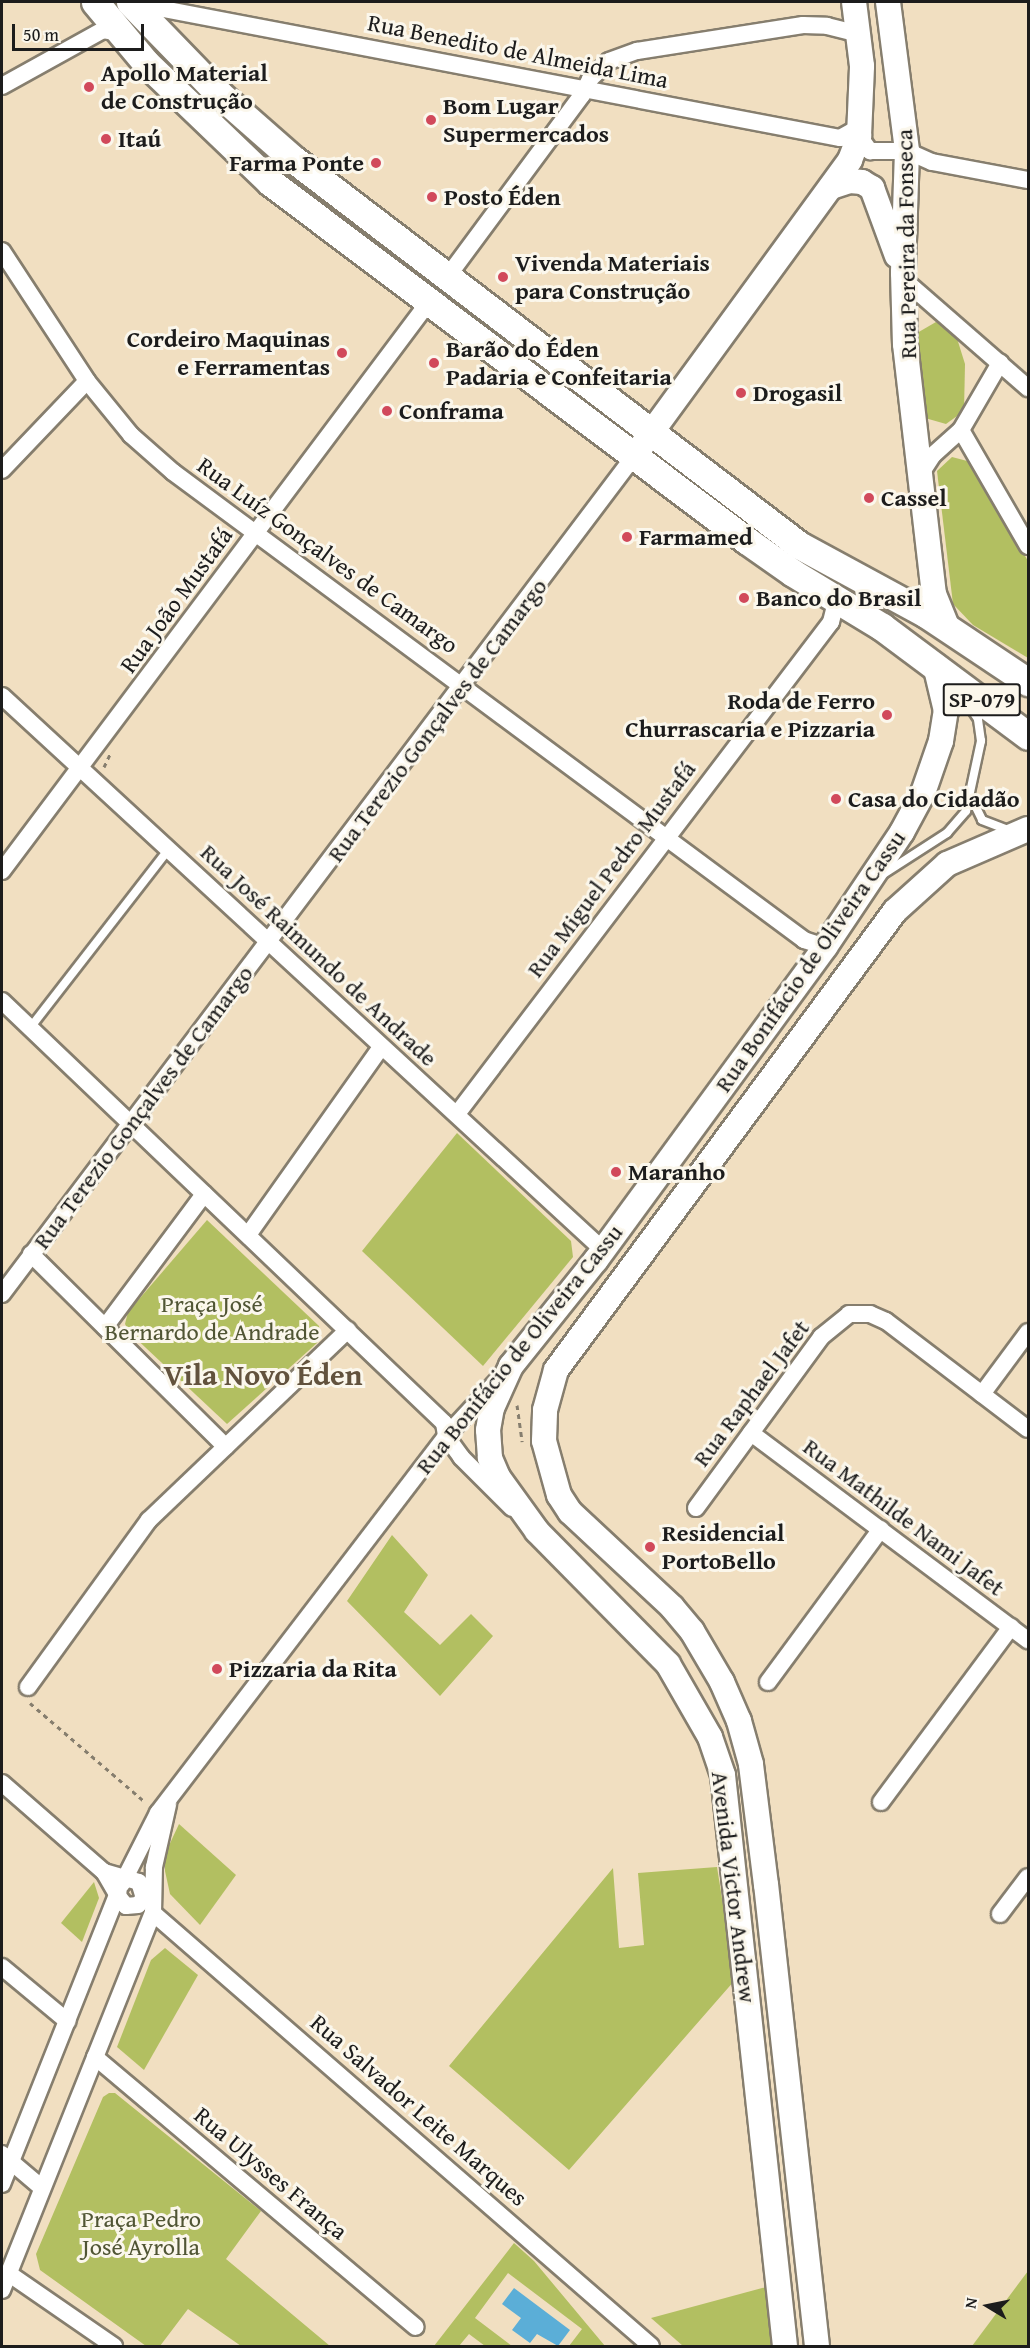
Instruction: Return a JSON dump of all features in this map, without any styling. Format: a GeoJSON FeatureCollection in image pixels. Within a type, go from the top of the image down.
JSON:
{"type":"FeatureCollection","features":[{"type":"Feature","properties":{"kind":"main road","name":"SP-079"},"geometry":{"type":"LineString","coordinates":[[95,2],[120,33],[187,104],[270,182],[431,300],[755,547],[935,665],[1029,736]]}},
{"type":"Feature","properties":{"kind":"main road","name":"SP-079"},"geometry":{"type":"LineString","coordinates":[[130,2],[252,125],[652,434],[799,545],[947,627],[1029,682]]}},
{"type":"Feature","properties":{"kind":"main road","name":"Rua Pereira da Fonseca"},"geometry":{"type":"LineString","coordinates":[[854,2],[862,66],[858,132]]}},
{"type":"Feature","properties":{"kind":"main road","name":"Rua Pereira da Fonseca"},"geometry":{"type":"LineString","coordinates":[[888,2],[907,151],[903,276],[905,344],[922,472],[934,594],[947,627]]}},
{"type":"Feature","properties":{"kind":"main road","name":"Rua Terezio Gonçalves de Camargo"},"geometry":{"type":"LineString","coordinates":[[635,456],[850,160],[858,132]]}},
{"type":"Feature","properties":{"kind":"main road"},"geometry":{"type":"LineString","coordinates":[[831,187],[850,181],[872,188],[903,276]]}},
{"type":"Feature","properties":{"kind":"main road"},"geometry":{"type":"LineString","coordinates":[[431,300],[438,294],[448,296],[501,333],[530,340]]}},
{"type":"Feature","properties":{"kind":"main road","name":"Rua Bonifácio de Oliveira Cassu"},"geometry":{"type":"LineString","coordinates":[[511,1366],[603,1250],[825,947],[902,832],[932,770],[946,711],[935,665]]}},
{"type":"Feature","properties":{"kind":"main road","name":"Rua Bonifácio de Oliveira Cassu"},"geometry":{"type":"LineString","coordinates":[[544,1441],[548,1392],[568,1353],[873,940],[917,888],[947,864],[1023,830]]}},
{"type":"Feature","properties":{"kind":"main road"},"geometry":{"type":"LineString","coordinates":[[825,947],[854,946],[873,940]]}},
{"type":"Feature","properties":{"kind":"main road"},"geometry":{"type":"LineString","coordinates":[[568,1353],[574,1333],[602,1285],[603,1250]]}},
{"type":"Feature","properties":{"kind":"main road","name":"Avenida Victor Andrew"},"geometry":{"type":"LineString","coordinates":[[511,1366],[492,1408],[490,1458],[498,1477],[537,1531],[668,1664],[706,1728],[723,1775],[785,2346]]}},
{"type":"Feature","properties":{"kind":"main road","name":"Avenida Victor Andrew"},"geometry":{"type":"LineString","coordinates":[[544,1441],[552,1480],[570,1512],[649,1584],[692,1631],[722,1682],[751,1764],[817,2346]]}},
{"type":"Feature","properties":{"kind":"main road"},"geometry":{"type":"LineString","coordinates":[[569,1563],[589,1567],[620,1590],[633,1590],[649,1584]]}},
{"type":"Feature","properties":{"kind":"street","name":"Rua Benedito de Almeida Lima"},"geometry":{"type":"LineString","coordinates":[[130,2],[160,11],[586,87],[840,138],[858,132]]}},
{"type":"Feature","properties":{"kind":"street"},"geometry":{"type":"LineString","coordinates":[[448,276],[586,87],[609,61],[637,51],[803,26],[838,27],[859,34]]}},
{"type":"Feature","properties":{"kind":"street"},"geometry":{"type":"LineString","coordinates":[[2,86],[103,30],[120,33]]}},
{"type":"Feature","properties":{"kind":"street"},"geometry":{"type":"LineString","coordinates":[[858,132],[870,150],[907,151],[932,162],[1029,180]]}},
{"type":"Feature","properties":{"kind":"street","name":"Rua Luíz Gonçalves de Camargo"},"geometry":{"type":"LineString","coordinates":[[2,251],[87,381],[131,435],[173,472],[666,834],[804,940],[825,947]]}},
{"type":"Feature","properties":{"kind":"street"},"geometry":{"type":"LineString","coordinates":[[903,276],[1029,388]]}},
{"type":"Feature","properties":{"kind":"street","name":"Rua João Mustafá"},"geometry":{"type":"LineString","coordinates":[[2,871],[81,769],[256,531],[431,300]]}},
{"type":"Feature","properties":{"kind":"street"},"geometry":{"type":"LineString","coordinates":[[922,472],[933,455],[961,430],[1000,363]]}},
{"type":"Feature","properties":{"kind":"street"},"geometry":{"type":"LineString","coordinates":[[2,470],[87,381]]}},
{"type":"Feature","properties":{"kind":"street"},"geometry":{"type":"LineString","coordinates":[[961,430],[1029,546]]}},
{"type":"Feature","properties":{"kind":"street","name":"Rua Terezio Gonçalves de Camargo"},"geometry":{"type":"LineString","coordinates":[[2,1294],[465,685],[635,456]]}},
{"type":"Feature","properties":{"kind":"street","name":"Rua Miguel Pedro Mustafá"},"geometry":{"type":"LineString","coordinates":[[456,1113],[666,834],[831,622],[835,606],[829,594]]}},
{"type":"Feature","properties":{"kind":"street","name":"Rua José Raimundo de Andrade"},"geometry":{"type":"LineString","coordinates":[[2,696],[169,849],[267,944],[456,1113],[603,1250]]}},
{"type":"Feature","properties":{"kind":"street"},"geometry":{"type":"LineString","coordinates":[[2,1001],[444,1423],[446,1436],[476,1474],[537,1531]]}},
{"type":"Feature","properties":{"kind":"street"},"geometry":{"type":"LineString","coordinates":[[248,1235],[381,1047]]}},
{"type":"Feature","properties":{"kind":"street"},"geometry":{"type":"LineString","coordinates":[[105,1327],[204,1194]]}},
{"type":"Feature","properties":{"kind":"street"},"geometry":{"type":"LineString","coordinates":[[31,1254],[226,1447]]}},
{"type":"Feature","properties":{"kind":"street","name":"Rua Raphael Jafet"},"geometry":{"type":"LineString","coordinates":[[696,1508],[821,1337],[849,1314],[870,1314],[886,1321],[1029,1429]]}},
{"type":"Feature","properties":{"kind":"street"},"geometry":{"type":"LineString","coordinates":[[28,1687],[149,1520],[348,1330]]}},
{"type":"Feature","properties":{"kind":"street"},"geometry":{"type":"LineString","coordinates":[[982,1394],[1029,1332]]}},
{"type":"Feature","properties":{"kind":"street","name":"Rua Bonifácio de Oliveira Cassu"},"geometry":{"type":"LineString","coordinates":[[2,2184],[6,2157],[158,1813],[446,1436],[511,1366]]}},
{"type":"Feature","properties":{"kind":"street","name":"Rua Mathilde Nami Jafet"},"geometry":{"type":"LineString","coordinates":[[751,1433],[1029,1640]]}},
{"type":"Feature","properties":{"kind":"street"},"geometry":{"type":"LineString","coordinates":[[768,1682],[881,1529]]}},
{"type":"Feature","properties":{"kind":"street"},"geometry":{"type":"LineString","coordinates":[[881,1802],[1011,1627]]}},
{"type":"Feature","properties":{"kind":"street","name":"Rua Salvador Leite Marques"},"geometry":{"type":"LineString","coordinates":[[2,1783],[651,2346]]}},
{"type":"Feature","properties":{"kind":"street","name":"Rua Bonifácio de Oliveira Cassu"},"geometry":{"type":"LineString","coordinates":[[2,2290],[153,1914],[154,1868],[169,1799]]}},
{"type":"Feature","properties":{"kind":"street"},"geometry":{"type":"LineString","coordinates":[[1000,1914],[1029,1877]]}},
{"type":"Feature","properties":{"kind":"street"},"geometry":{"type":"LineString","coordinates":[[2,1967],[67,2021]]}},
{"type":"Feature","properties":{"kind":"street","name":"Rua Ulysses França"},"geometry":{"type":"LineString","coordinates":[[95,2057],[416,2327]]}},
{"type":"Feature","properties":{"kind":"street"},"geometry":{"type":"LineString","coordinates":[[6,2157],[42,2188]]}},
{"type":"Feature","properties":{"kind":"street"},"geometry":{"type":"LineString","coordinates":[[8,2273],[114,2346]]}},
{"type":"Feature","properties":{"kind":"lane"},"geometry":{"type":"LineString","coordinates":[[855,903],[903,858],[947,833],[966,811],[971,797],[981,741],[978,719],[935,665]]}},
{"type":"Feature","properties":{"kind":"lane"},"geometry":{"type":"LineString","coordinates":[[971,797],[982,820],[1023,830]]}},
{"type":"Feature","properties":{"kind":"lane"},"geometry":{"type":"LineString","coordinates":[[30,1028],[169,849]]}},
{"type":"Feature","properties":{"kind":"path"},"geometry":{"type":"LineString","coordinates":[[28,1687],[30,1706],[158,1813]]}},
{"type":"Feature","properties":{"kind":"green space"},"geometry":{"type":"Polygon","coordinates":[[[936,322],[955,332],[965,364],[964,411],[946,424],[925,418],[917,333],[936,322]]]}},
{"type":"Feature","properties":{"kind":"green space"},"geometry":{"type":"Polygon","coordinates":[[[952,457],[971,462],[1028,561],[1028,658],[973,625],[953,604],[937,471],[952,457]]]}},
{"type":"Feature","properties":{"kind":"green space"},"geometry":{"type":"Polygon","coordinates":[[[457,1133],[571,1241],[573,1257],[483,1366],[362,1251],[457,1133]]]}},
{"type":"Feature","properties":{"kind":"green space","name":"Praça José Bernardo de Andrade"},"geometry":{"type":"Polygon","coordinates":[[[207,1220],[319,1326],[320,1335],[317,1343],[227,1424],[130,1333],[125,1324],[128,1312],[207,1220]]]}},
{"type":"Feature","properties":{"kind":"green space"},"geometry":{"type":"Polygon","coordinates":[[[392,1535],[428,1575],[404,1612],[440,1645],[471,1614],[493,1636],[440,1696],[347,1601],[392,1535]]]}},
{"type":"Feature","properties":{"kind":"green space"},"geometry":{"type":"Polygon","coordinates":[[[179,1824],[236,1875],[200,1925],[170,1894],[165,1871],[165,1854],[179,1824]]]}},
{"type":"Feature","properties":{"kind":"green space"},"geometry":{"type":"Polygon","coordinates":[[[717,1867],[735,1980],[569,2170],[449,2066],[613,1868],[619,1948],[644,1945],[638,1873],[717,1867]]]}},
{"type":"Feature","properties":{"kind":"green space"},"geometry":{"type":"Polygon","coordinates":[[[94,1882],[99,1898],[82,1942],[61,1923],[94,1882]]]}},
{"type":"Feature","properties":{"kind":"green space"},"geometry":{"type":"Polygon","coordinates":[[[165,1948],[198,1975],[144,2070],[117,2047],[151,1960],[165,1948]]]}},
{"type":"Feature","properties":{"kind":"green space","name":"Praça Pedro José Ayrolla"},"geometry":{"type":"Polygon","coordinates":[[[109,2093],[115,2093],[261,2211],[226,2259],[330,2346],[241,2346],[188,2309],[160,2346],[146,2346],[40,2270],[36,2254],[103,2097],[109,2093]]]}},
{"type":"Feature","properties":{"kind":"green space"},"geometry":{"type":"Polygon","coordinates":[[[514,2243],[534,2261],[605,2346],[569,2346],[582,2329],[508,2273],[475,2318],[512,2346],[485,2346],[469,2334],[459,2346],[434,2346],[514,2243]]]}},
{"type":"Feature","properties":{"kind":"green space"},"geometry":{"type":"Polygon","coordinates":[[[1028,2271],[1028,2346],[972,2346],[1028,2271]]]}},
{"type":"Feature","properties":{"kind":"green space"},"geometry":{"type":"Polygon","coordinates":[[[770,2286],[776,2346],[683,2346],[651,2318],[770,2286]]]}},
{"type":"Feature","properties":{"kind":"water"},"geometry":{"type":"Polygon","coordinates":[[[514,2288],[570,2330],[558,2346],[537,2334],[530,2343],[512,2330],[521,2318],[502,2304],[514,2288]]]}},
{"type":"Feature","properties":{"kind":"place","name":"Apollo Material de Construção"},"geometry":{"type":"Point","coordinates":[89,87]}},
{"type":"Feature","properties":{"kind":"place","name":"Bom Lugar Supermercados"},"geometry":{"type":"Point","coordinates":[431,120]}},
{"type":"Feature","properties":{"kind":"place","name":"Itaú"},"geometry":{"type":"Point","coordinates":[106,139]}},
{"type":"Feature","properties":{"kind":"place","name":"Farma Ponte"},"geometry":{"type":"Point","coordinates":[376,163]}},
{"type":"Feature","properties":{"kind":"place","name":"Posto Éden"},"geometry":{"type":"Point","coordinates":[432,197]}},
{"type":"Feature","properties":{"kind":"place","name":"Vivenda Materiais para Construção"},"geometry":{"type":"Point","coordinates":[503,277]}},
{"type":"Feature","properties":{"kind":"place","name":"Cordeiro Maquinas e Ferramentas"},"geometry":{"type":"Point","coordinates":[342,353]}},
{"type":"Feature","properties":{"kind":"place","name":"Barão do Éden Padaria e Confeitaria"},"geometry":{"type":"Point","coordinates":[434,363]}},
{"type":"Feature","properties":{"kind":"place","name":"Drogasil"},"geometry":{"type":"Point","coordinates":[741,393]}},
{"type":"Feature","properties":{"kind":"place","name":"Conframa"},"geometry":{"type":"Point","coordinates":[387,411]}},
{"type":"Feature","properties":{"kind":"place","name":"Cassel"},"geometry":{"type":"Point","coordinates":[869,498]}},
{"type":"Feature","properties":{"kind":"place","name":"Farmamed"},"geometry":{"type":"Point","coordinates":[627,537]}},
{"type":"Feature","properties":{"kind":"place","name":"Banco do Brasil"},"geometry":{"type":"Point","coordinates":[744,598]}},
{"type":"Feature","properties":{"kind":"place","name":"Roda de Ferro Churrascaria e Pizzaria"},"geometry":{"type":"Point","coordinates":[887,715]}},
{"type":"Feature","properties":{"kind":"place","name":"Casa do Cidadão"},"geometry":{"type":"Point","coordinates":[836,799]}},
{"type":"Feature","properties":{"kind":"place","name":"Maranho"},"geometry":{"type":"Point","coordinates":[616,1172]}},
{"type":"Feature","properties":{"kind":"place","name":"Residencial PortoBello"},"geometry":{"type":"Point","coordinates":[650,1547]}},
{"type":"Feature","properties":{"kind":"place","name":"Pizzaria da Rita"},"geometry":{"type":"Point","coordinates":[217,1669]}},
{"type":"Feature","properties":{"kind":"district","name":"Vila Novo Éden"},"geometry":{"type":"Point","coordinates":[263,1374]}}]}
